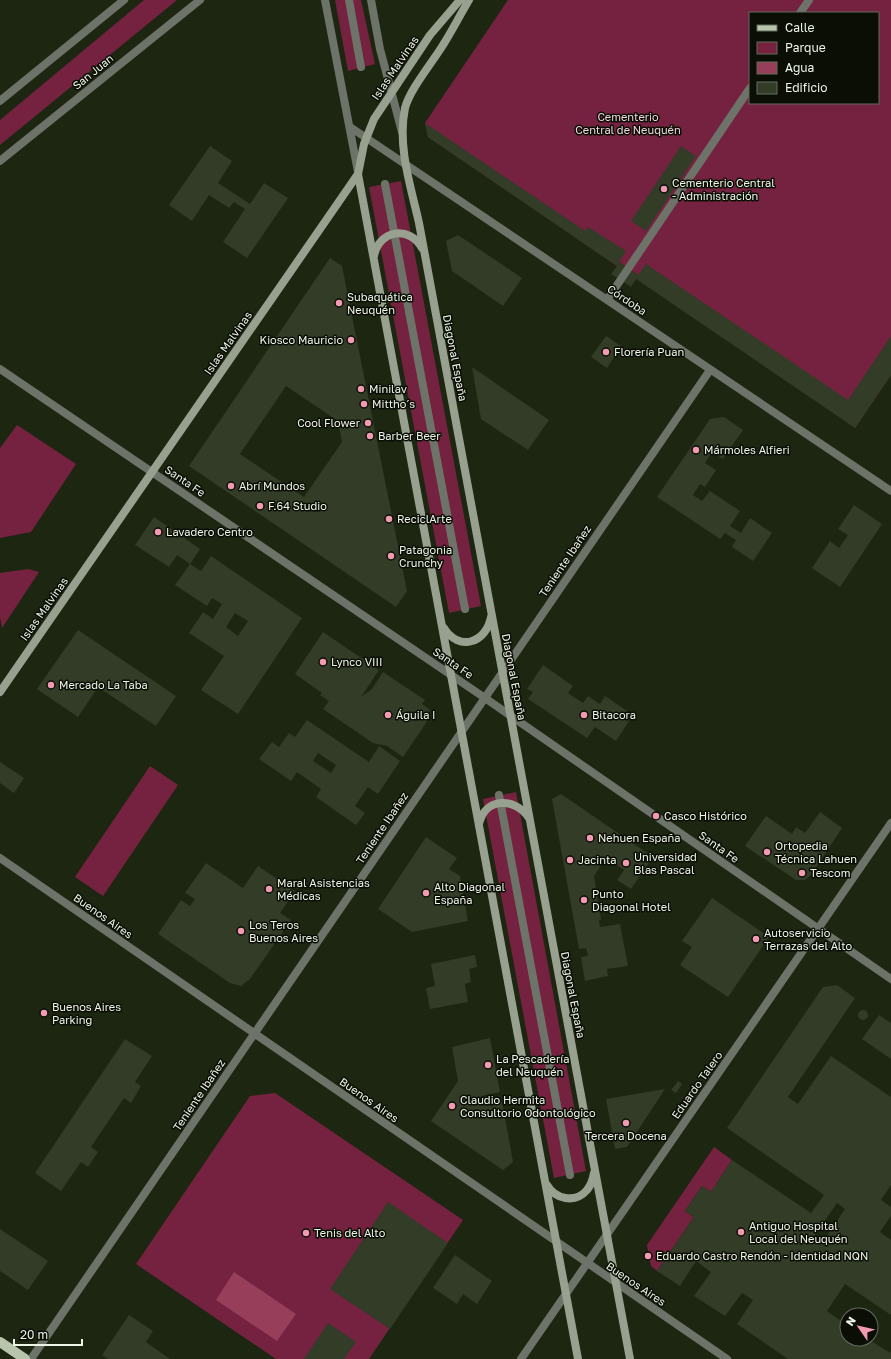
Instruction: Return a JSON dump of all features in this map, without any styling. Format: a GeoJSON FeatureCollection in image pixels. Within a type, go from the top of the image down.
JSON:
{"type":"FeatureCollection","features":[{"type":"Feature","properties":{"kind":"main road","name":"Islas Malvinas"},"geometry":{"type":"LineString","coordinates":[[0,692],[358,174],[366,138],[374,119],[430,35],[460,0]]}},
{"type":"Feature","properties":{"kind":"main road"},"geometry":{"type":"LineString","coordinates":[[403,137],[404,117],[409,99],[469,0]]}},
{"type":"Feature","properties":{"kind":"main road","name":"Diagonal España"},"geometry":{"type":"LineString","coordinates":[[403,137],[406,165],[424,250],[630,1359]]}},
{"type":"Feature","properties":{"kind":"main road"},"geometry":{"type":"LineString","coordinates":[[358,174],[578,1359]]}},
{"type":"Feature","properties":{"kind":"main road"},"geometry":{"type":"LineString","coordinates":[[374,258],[378,245],[382,239],[394,234],[403,233],[408,235],[420,243],[424,250]]}},
{"type":"Feature","properties":{"kind":"main road"},"geometry":{"type":"LineString","coordinates":[[442,626],[449,635],[459,641],[474,641],[486,632],[492,616]]}},
{"type":"Feature","properties":{"kind":"main road"},"geometry":{"type":"LineString","coordinates":[[479,826],[483,814],[500,799],[514,804],[529,818]]}},
{"type":"Feature","properties":{"kind":"main road"},"geometry":{"type":"LineString","coordinates":[[545,1181],[552,1192],[557,1196],[569,1198],[576,1197],[586,1190],[592,1182],[595,1170]]}},
{"type":"Feature","properties":{"kind":"main road"},"geometry":{"type":"LineString","coordinates":[[0,1342],[25,1359]]}},
{"type":"Feature","properties":{"kind":"street"},"geometry":{"type":"LineString","coordinates":[[0,101],[124,0]]}},
{"type":"Feature","properties":{"kind":"street","name":"San Juan"},"geometry":{"type":"LineString","coordinates":[[0,161],[200,0]]}},
{"type":"Feature","properties":{"kind":"street"},"geometry":{"type":"LineString","coordinates":[[325,0],[358,174]]}},
{"type":"Feature","properties":{"kind":"street"},"geometry":{"type":"LineString","coordinates":[[349,0],[361,67]]}},
{"type":"Feature","properties":{"kind":"street","name":"Diagonal España"},"geometry":{"type":"LineString","coordinates":[[371,0],[375,24],[403,137]]}},
{"type":"Feature","properties":{"kind":"street"},"geometry":{"type":"LineString","coordinates":[[801,12],[809,0]]}},
{"type":"Feature","properties":{"kind":"street"},"geometry":{"type":"LineString","coordinates":[[607,300],[749,89]]}},
{"type":"Feature","properties":{"kind":"street","name":"Córdoba"},"geometry":{"type":"LineString","coordinates":[[350,128],[891,491]]}},
{"type":"Feature","properties":{"kind":"street"},"geometry":{"type":"LineString","coordinates":[[385,184],[465,609]]}},
{"type":"Feature","properties":{"kind":"street","name":"Santa Fe"},"geometry":{"type":"LineString","coordinates":[[0,369],[485,698],[891,979]]}},
{"type":"Feature","properties":{"kind":"street","name":"Teniente Ibañez"},"geometry":{"type":"LineString","coordinates":[[32,1359],[710,370]]}},
{"type":"Feature","properties":{"kind":"street"},"geometry":{"type":"LineString","coordinates":[[500,799],[570,1175]]}},
{"type":"Feature","properties":{"kind":"street","name":"Eduardo Talero"},"geometry":{"type":"LineString","coordinates":[[521,1359],[891,823]]}},
{"type":"Feature","properties":{"kind":"street","name":"Buenos Aires"},"geometry":{"type":"LineString","coordinates":[[0,858],[556,1243],[727,1359]]}},
{"type":"Feature","properties":{"kind":"green space"},"geometry":{"type":"Polygon","coordinates":[[[144,0],[177,0],[0,145],[0,120],[144,0]]]}},
{"type":"Feature","properties":{"kind":"green space"},"geometry":{"type":"Polygon","coordinates":[[[335,0],[361,0],[375,64],[348,71],[335,0]]]}},
{"type":"Feature","properties":{"kind":"green space","name":"Cementerio Central de Neuquén"},"geometry":{"type":"Polygon","coordinates":[[[508,0],[891,0],[891,375],[855,428],[619,262],[617,266],[428,137],[425,123],[508,0]]]}},
{"type":"Feature","properties":{"kind":"green space"},"geometry":{"type":"Polygon","coordinates":[[[401,181],[481,606],[449,613],[369,187],[401,181]]]}},
{"type":"Feature","properties":{"kind":"green space"},"geometry":{"type":"Polygon","coordinates":[[[17,425],[76,464],[31,532],[0,538],[0,448],[17,425]]]}},
{"type":"Feature","properties":{"kind":"green space"},"geometry":{"type":"Polygon","coordinates":[[[28,569],[39,572],[2,628],[0,617],[0,573],[28,569]]]}},
{"type":"Feature","properties":{"kind":"green space"},"geometry":{"type":"Polygon","coordinates":[[[150,766],[178,785],[103,896],[75,877],[150,766]]]}},
{"type":"Feature","properties":{"kind":"green space"},"geometry":{"type":"Polygon","coordinates":[[[516,792],[586,1171],[554,1178],[483,799],[516,792]]]}},
{"type":"Feature","properties":{"kind":"green space","name":"Tenis del Alto"},"geometry":{"type":"Polygon","coordinates":[[[275,1093],[463,1220],[369,1359],[276,1359],[136,1264],[250,1096],[275,1093]]]}},
{"type":"Feature","properties":{"kind":"green space"},"geometry":{"type":"Polygon","coordinates":[[[714,1147],[732,1160],[711,1192],[702,1186],[685,1211],[694,1217],[657,1271],[651,1266],[647,1245],[714,1147]]]}},
{"type":"Feature","properties":{"kind":"water"},"geometry":{"type":"Polygon","coordinates":[[[234,1272],[296,1314],[277,1341],[216,1300],[234,1272]]]}},
{"type":"Feature","properties":{"kind":"building"},"geometry":{"type":"Polygon","coordinates":[[[425,123],[585,231],[588,227],[626,251],[619,262],[638,275],[646,264],[848,400],[891,336],[891,375],[855,428],[636,279],[631,287],[611,274],[617,266],[428,137],[425,123]]]}},
{"type":"Feature","properties":{"kind":"building"},"geometry":{"type":"Polygon","coordinates":[[[210,146],[232,161],[218,183],[250,204],[264,183],[288,198],[247,258],[223,242],[245,209],[234,202],[229,208],[209,195],[192,221],[169,205],[210,146]]]}},
{"type":"Feature","properties":{"kind":"building","name":"Cementerio Central - Administración"},"geometry":{"type":"Polygon","coordinates":[[[681,146],[696,156],[646,231],[631,221],[681,146]]]}},
{"type":"Feature","properties":{"kind":"building"},"geometry":{"type":"Polygon","coordinates":[[[458,235],[522,278],[503,306],[452,271],[446,241],[458,235]]]}},
{"type":"Feature","properties":{"kind":"building"},"geometry":{"type":"Polygon","coordinates":[[[330,258],[342,266],[407,591],[396,607],[189,466],[330,258]],[[286,386],[240,454],[304,497],[342,442],[338,421],[286,386]]]}},
{"type":"Feature","properties":{"kind":"building","name":"Florería Puan"},"geometry":{"type":"Polygon","coordinates":[[[606,336],[621,346],[607,368],[591,357],[606,336]]]}},
{"type":"Feature","properties":{"kind":"building"},"geometry":{"type":"Polygon","coordinates":[[[472,367],[549,420],[528,450],[481,419],[472,367]]]}},
{"type":"Feature","properties":{"kind":"building"},"geometry":{"type":"Polygon","coordinates":[[[724,417],[743,430],[723,459],[712,452],[705,463],[716,470],[705,487],[700,484],[693,495],[702,501],[710,491],[740,511],[730,526],[741,533],[750,518],[772,533],[753,561],[732,547],[736,540],[725,533],[720,539],[657,497],[710,419],[724,417]]]}},
{"type":"Feature","properties":{"kind":"building"},"geometry":{"type":"Polygon","coordinates":[[[854,505],[882,524],[840,587],[812,568],[830,541],[839,548],[848,535],[838,529],[854,505]]]}},
{"type":"Feature","properties":{"kind":"building"},"geometry":{"type":"Polygon","coordinates":[[[154,517],[200,549],[190,564],[177,555],[169,567],[135,545],[154,517]]]}},
{"type":"Feature","properties":{"kind":"building"},"geometry":{"type":"Polygon","coordinates":[[[211,556],[302,618],[238,714],[201,690],[224,656],[189,633],[203,612],[213,619],[222,604],[212,598],[207,606],[175,585],[190,564],[201,571],[211,556]],[[235,613],[226,627],[238,636],[248,621],[235,613]]]}},
{"type":"Feature","properties":{"kind":"building"},"geometry":{"type":"Polygon","coordinates":[[[78,630],[176,696],[156,726],[98,687],[78,717],[37,689],[78,630]]]}},
{"type":"Feature","properties":{"kind":"building"},"geometry":{"type":"Polygon","coordinates":[[[323,632],[379,670],[361,697],[372,689],[383,672],[425,700],[422,704],[430,710],[424,718],[428,720],[403,757],[387,746],[373,743],[323,709],[329,701],[320,695],[322,693],[295,674],[323,632]]]}},
{"type":"Feature","properties":{"kind":"building"},"geometry":{"type":"Polygon","coordinates":[[[543,665],[573,686],[568,693],[583,703],[588,696],[600,704],[605,696],[633,715],[616,741],[595,727],[587,738],[528,699],[533,692],[527,689],[543,665]]]}},
{"type":"Feature","properties":{"kind":"building"},"geometry":{"type":"Polygon","coordinates":[[[307,720],[369,762],[379,746],[400,761],[378,794],[368,787],[355,806],[365,813],[356,825],[316,797],[321,789],[297,772],[291,781],[259,759],[272,742],[279,747],[289,733],[295,737],[307,720]],[[318,753],[313,761],[331,773],[336,765],[318,753]]]}},
{"type":"Feature","properties":{"kind":"building"},"geometry":{"type":"Polygon","coordinates":[[[0,762],[24,778],[14,793],[0,783],[0,762]]]}},
{"type":"Feature","properties":{"kind":"building"},"geometry":{"type":"Polygon","coordinates":[[[561,794],[653,857],[631,889],[617,880],[624,870],[606,858],[594,876],[601,920],[599,920],[600,927],[620,924],[628,966],[607,969],[608,976],[585,981],[581,957],[588,956],[586,948],[579,949],[552,799],[561,794]]]}},
{"type":"Feature","properties":{"kind":"building"},"geometry":{"type":"Polygon","coordinates":[[[820,812],[842,828],[811,875],[805,880],[796,880],[745,846],[766,816],[792,834],[796,827],[805,833],[820,812]]]}},
{"type":"Feature","properties":{"kind":"building","name":"Alto Diagonal España"},"geometry":{"type":"Polygon","coordinates":[[[426,837],[457,858],[449,869],[460,876],[468,921],[412,932],[378,909],[426,837]]]}},
{"type":"Feature","properties":{"kind":"building","name":"Los Teros Buenos Aires"},"geometry":{"type":"Polygon","coordinates":[[[206,863],[243,888],[258,866],[295,891],[280,913],[291,920],[250,979],[241,986],[230,983],[158,934],[181,900],[190,906],[195,899],[185,893],[206,863]]]}},
{"type":"Feature","properties":{"kind":"building"},"geometry":{"type":"Polygon","coordinates":[[[712,898],[769,937],[728,997],[680,965],[692,947],[682,941],[712,898]]]}},
{"type":"Feature","properties":{"kind":"building"},"geometry":{"type":"Polygon","coordinates":[[[475,955],[477,967],[469,969],[471,982],[465,984],[468,1002],[430,1009],[426,988],[435,986],[431,964],[475,955]]]}},
{"type":"Feature","properties":{"kind":"building"},"geometry":{"type":"Polygon","coordinates":[[[837,985],[855,998],[788,1097],[798,1104],[831,1056],[891,1097],[891,1185],[881,1200],[891,1207],[891,1216],[880,1232],[891,1240],[891,1315],[845,1284],[827,1311],[839,1319],[839,1347],[879,1346],[890,1353],[891,1351],[891,1359],[788,1359],[737,1324],[753,1300],[742,1293],[725,1316],[694,1296],[711,1272],[696,1261],[680,1286],[657,1271],[694,1217],[685,1211],[702,1186],[711,1192],[732,1160],[811,1213],[824,1195],[727,1128],[823,987],[837,985]],[[837,1203],[813,1238],[822,1243],[845,1209],[837,1203]]]}},
{"type":"Feature","properties":{"kind":"building"},"geometry":{"type":"Polygon","coordinates":[[[861,1010],[865,1010],[867,1011],[867,1019],[861,1020],[858,1017],[858,1013],[861,1010]]]}},
{"type":"Feature","properties":{"kind":"building"},"geometry":{"type":"Polygon","coordinates":[[[879,1015],[891,1023],[891,1059],[862,1039],[879,1015]]]}},
{"type":"Feature","properties":{"kind":"building"},"geometry":{"type":"Polygon","coordinates":[[[490,1038],[500,1092],[481,1096],[491,1103],[502,1101],[513,1162],[503,1170],[431,1121],[458,1081],[452,1047],[490,1038]]]}},
{"type":"Feature","properties":{"kind":"building"},"geometry":{"type":"Polygon","coordinates":[[[125,1039],[152,1056],[135,1082],[141,1086],[131,1103],[124,1098],[91,1147],[98,1152],[88,1167],[81,1162],[61,1191],[35,1173],[125,1039]]]}},
{"type":"Feature","properties":{"kind":"building"},"geometry":{"type":"Polygon","coordinates":[[[678,1081],[682,1084],[676,1093],[671,1090],[678,1081]]]}},
{"type":"Feature","properties":{"kind":"building","name":"Tercera Docena"},"geometry":{"type":"Polygon","coordinates":[[[665,1089],[627,1147],[615,1149],[606,1099],[665,1089]]]}},
{"type":"Feature","properties":{"kind":"building"},"geometry":{"type":"Polygon","coordinates":[[[388,1202],[448,1243],[390,1329],[330,1289],[388,1202]]]}},
{"type":"Feature","properties":{"kind":"building"},"geometry":{"type":"Polygon","coordinates":[[[0,1229],[48,1261],[28,1290],[0,1271],[0,1229]]]}},
{"type":"Feature","properties":{"kind":"building"},"geometry":{"type":"Polygon","coordinates":[[[455,1255],[492,1281],[477,1304],[463,1294],[457,1304],[433,1288],[455,1255]]]}},
{"type":"Feature","properties":{"kind":"building"},"geometry":{"type":"Polygon","coordinates":[[[129,1315],[153,1331],[146,1342],[170,1359],[108,1359],[102,1355],[129,1315]]]}},
{"type":"Feature","properties":{"kind":"building"},"geometry":{"type":"Polygon","coordinates":[[[328,1323],[356,1342],[344,1359],[304,1359],[328,1323]]]}},
{"type":"Feature","properties":{"kind":"place","name":"Cementerio Central - Administración"},"geometry":{"type":"Point","coordinates":[664,189]}},
{"type":"Feature","properties":{"kind":"place","name":"Subaquática Neuquén"},"geometry":{"type":"Point","coordinates":[339,303]}},
{"type":"Feature","properties":{"kind":"place","name":"Kiosco Mauricio"},"geometry":{"type":"Point","coordinates":[351,340]}},
{"type":"Feature","properties":{"kind":"place","name":"Florería Puan"},"geometry":{"type":"Point","coordinates":[606,352]}},
{"type":"Feature","properties":{"kind":"place","name":"Minilav"},"geometry":{"type":"Point","coordinates":[361,389]}},
{"type":"Feature","properties":{"kind":"place","name":"Mittho´s"},"geometry":{"type":"Point","coordinates":[364,404]}},
{"type":"Feature","properties":{"kind":"place","name":"Cool Flower"},"geometry":{"type":"Point","coordinates":[368,423]}},
{"type":"Feature","properties":{"kind":"place","name":"Barber Beer"},"geometry":{"type":"Point","coordinates":[370,436]}},
{"type":"Feature","properties":{"kind":"place","name":"Mármoles Alfieri"},"geometry":{"type":"Point","coordinates":[696,450]}},
{"type":"Feature","properties":{"kind":"place","name":"Abrí Mundos"},"geometry":{"type":"Point","coordinates":[231,486]}},
{"type":"Feature","properties":{"kind":"place","name":"F.64 Studio"},"geometry":{"type":"Point","coordinates":[260,506]}},
{"type":"Feature","properties":{"kind":"place","name":"ReciclArte"},"geometry":{"type":"Point","coordinates":[389,519]}},
{"type":"Feature","properties":{"kind":"place","name":"Lavadero Centro"},"geometry":{"type":"Point","coordinates":[158,532]}},
{"type":"Feature","properties":{"kind":"place","name":"Patagonia Crunchy"},"geometry":{"type":"Point","coordinates":[391,556]}},
{"type":"Feature","properties":{"kind":"place","name":"Lynco VIII"},"geometry":{"type":"Point","coordinates":[323,662]}},
{"type":"Feature","properties":{"kind":"place","name":"Mercado La Taba"},"geometry":{"type":"Point","coordinates":[51,685]}},
{"type":"Feature","properties":{"kind":"place","name":"Águila I"},"geometry":{"type":"Point","coordinates":[388,715]}},
{"type":"Feature","properties":{"kind":"place","name":"Bitacora"},"geometry":{"type":"Point","coordinates":[584,715]}},
{"type":"Feature","properties":{"kind":"place","name":"Casco Histórico"},"geometry":{"type":"Point","coordinates":[656,816]}},
{"type":"Feature","properties":{"kind":"place","name":"Nehuen España"},"geometry":{"type":"Point","coordinates":[590,838]}},
{"type":"Feature","properties":{"kind":"place","name":"Ortopedia Técnica Lahuen"},"geometry":{"type":"Point","coordinates":[767,852]}},
{"type":"Feature","properties":{"kind":"place","name":"Jacinta"},"geometry":{"type":"Point","coordinates":[570,860]}},
{"type":"Feature","properties":{"kind":"place","name":"Universidad Blas Pascal"},"geometry":{"type":"Point","coordinates":[626,863]}},
{"type":"Feature","properties":{"kind":"place","name":"Tescom"},"geometry":{"type":"Point","coordinates":[802,873]}},
{"type":"Feature","properties":{"kind":"place","name":"Maral Asistencias Médicas"},"geometry":{"type":"Point","coordinates":[269,889]}},
{"type":"Feature","properties":{"kind":"place","name":"Alto Diagonal España"},"geometry":{"type":"Point","coordinates":[426,893]}},
{"type":"Feature","properties":{"kind":"place","name":"Punto Diagonal Hotel"},"geometry":{"type":"Point","coordinates":[584,900]}},
{"type":"Feature","properties":{"kind":"place","name":"Los Teros Buenos Aires"},"geometry":{"type":"Point","coordinates":[241,931]}},
{"type":"Feature","properties":{"kind":"place","name":"Autoservicio Terrazas del Alto"},"geometry":{"type":"Point","coordinates":[756,939]}},
{"type":"Feature","properties":{"kind":"place","name":"Buenos Aires Parking"},"geometry":{"type":"Point","coordinates":[44,1013]}},
{"type":"Feature","properties":{"kind":"place","name":"La Pescadería del Neuquén"},"geometry":{"type":"Point","coordinates":[488,1065]}},
{"type":"Feature","properties":{"kind":"place","name":"Claudio Hermita Consultorio Odontológico"},"geometry":{"type":"Point","coordinates":[452,1106]}},
{"type":"Feature","properties":{"kind":"place","name":"Tercera Docena"},"geometry":{"type":"Point","coordinates":[626,1123]}},
{"type":"Feature","properties":{"kind":"place","name":"Antiguo Hospital Local del Neuquén"},"geometry":{"type":"Point","coordinates":[741,1232]}},
{"type":"Feature","properties":{"kind":"place","name":"Tenis del Alto"},"geometry":{"type":"Point","coordinates":[306,1233]}},
{"type":"Feature","properties":{"kind":"place","name":"Eduardo Castro Rendón - Identidad NQN"},"geometry":{"type":"Point","coordinates":[648,1256]}}]}
